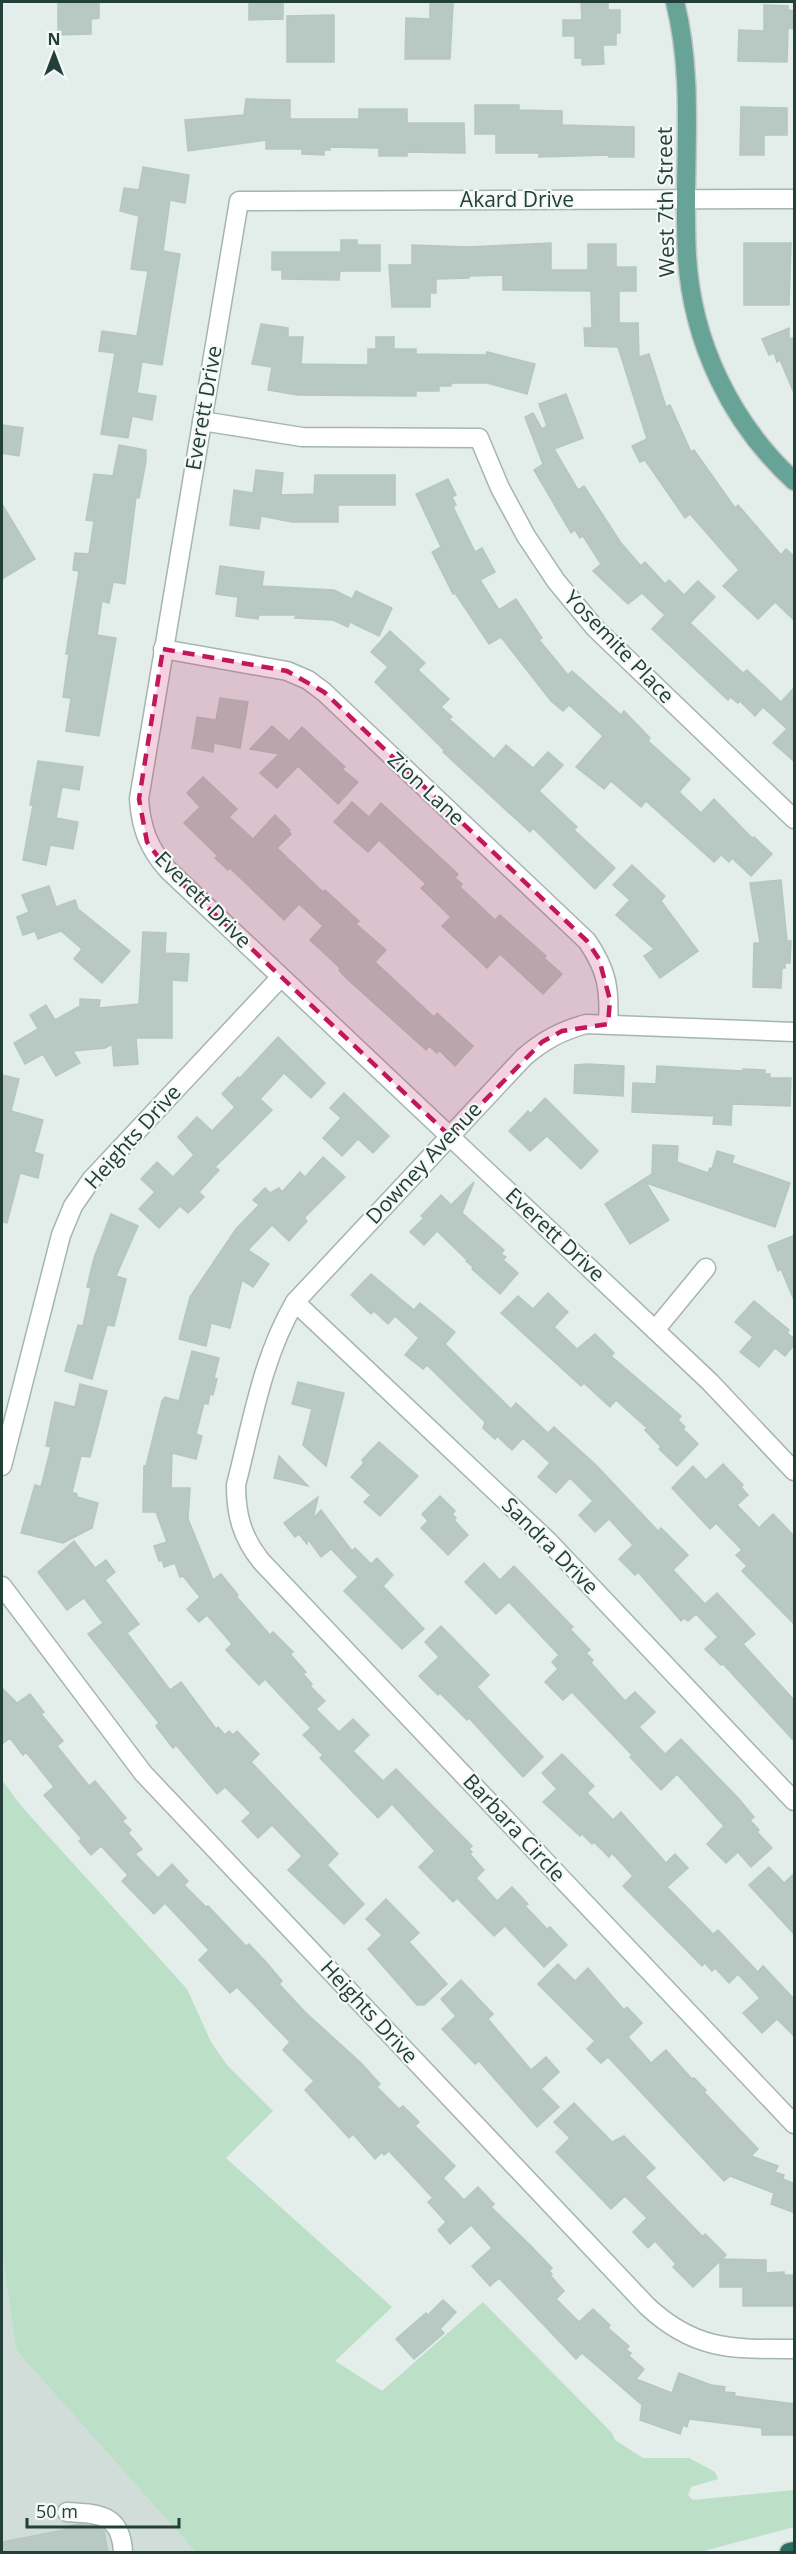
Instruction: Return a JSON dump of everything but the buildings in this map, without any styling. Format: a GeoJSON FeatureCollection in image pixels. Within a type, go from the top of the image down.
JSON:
{"type":"FeatureCollection","features":[{"type":"Feature","properties":{"kind":"highway"},"geometry":{"type":"LineString","coordinates":[[789,2553],[795,2551]]}},
{"type":"Feature","properties":{"kind":"main road","name":"West 7th Street"},"geometry":{"type":"LineString","coordinates":[[675,2],[683,32],[687,72],[686,200],[690,286],[696,318],[718,378],[747,429],[770,457],[795,481]]}},
{"type":"Feature","properties":{"kind":"street","name":"Akard Drive"},"geometry":{"type":"LineString","coordinates":[[239,201],[795,199]]}},
{"type":"Feature","properties":{"kind":"street","name":"Everett Drive"},"geometry":{"type":"LineString","coordinates":[[239,201],[138,798],[140,820],[147,842],[168,870],[710,1382],[795,1471]]}},
{"type":"Feature","properties":{"kind":"street","name":"Yosemite Place"},"geometry":{"type":"LineString","coordinates":[[202,421],[302,437],[479,438],[500,488],[526,536],[556,581],[588,620],[795,819]]}},
{"type":"Feature","properties":{"kind":"street","name":"Zion Lane"},"geometry":{"type":"LineString","coordinates":[[163,649],[286,671],[308,680],[324,693],[587,941],[599,959],[607,980],[610,1000],[608,1024]]}},
{"type":"Feature","properties":{"kind":"street","name":"Heights Drive"},"geometry":{"type":"LineString","coordinates":[[2,1466],[61,1235],[73,1206],[91,1180],[281,977]]}},
{"type":"Feature","properties":{"kind":"street","name":"Downey Avenue"},"geometry":{"type":"LineString","coordinates":[[240,1527],[236,1507],[236,1485],[268,1358],[279,1330],[295,1302],[524,1057],[542,1042],[562,1031],[586,1024],[795,1032]]}},
{"type":"Feature","properties":{"kind":"street"},"geometry":{"type":"LineString","coordinates":[[655,1330],[706,1268]]}},
{"type":"Feature","properties":{"kind":"street","name":"Sandra Drive"},"geometry":{"type":"LineString","coordinates":[[295,1302],[548,1541],[795,1801]]}},
{"type":"Feature","properties":{"kind":"street","name":"Barbara Circle"},"geometry":{"type":"LineString","coordinates":[[240,1527],[261,1561],[795,2124]]}},
{"type":"Feature","properties":{"kind":"street","name":"Heights Drive"},"geometry":{"type":"LineString","coordinates":[[2,1586],[143,1773],[654,2312],[684,2334],[709,2344],[734,2349],[795,2349]]}},
{"type":"Feature","properties":{"kind":"street"},"geometry":{"type":"LineString","coordinates":[[67,2512],[101,2514],[111,2521],[122,2540],[123,2553]]}},
{"type":"Feature","properties":{"kind":"highlighted area"},"geometry":{"type":"Polygon","coordinates":[[[163,649],[287,671],[324,692],[587,941],[599,959],[610,1000],[608,1024],[562,1031],[542,1042],[450,1136],[168,870],[147,842],[139,799],[163,649]]]}},
{"type":"Feature","properties":{"kind":"shaded area"},"geometry":{"type":"Polygon","coordinates":[[[2,2251],[15,2343],[196,2552],[2,2552],[2,2251]]]}},
{"type":"Feature","properties":{"kind":"green space"},"geometry":{"type":"Polygon","coordinates":[[[2,1780],[22,1807],[187,1989],[211,2042],[227,2065],[273,2111],[226,2158],[392,2307],[335,2361],[382,2391],[483,2302],[612,2433],[615,2440],[643,2458],[689,2458],[715,2472],[718,2479],[691,2487],[688,2495],[693,2500],[794,2490],[794,2527],[700,2552],[196,2552],[18,2352],[15,2343],[2,2251],[2,1780]]]}}]}
